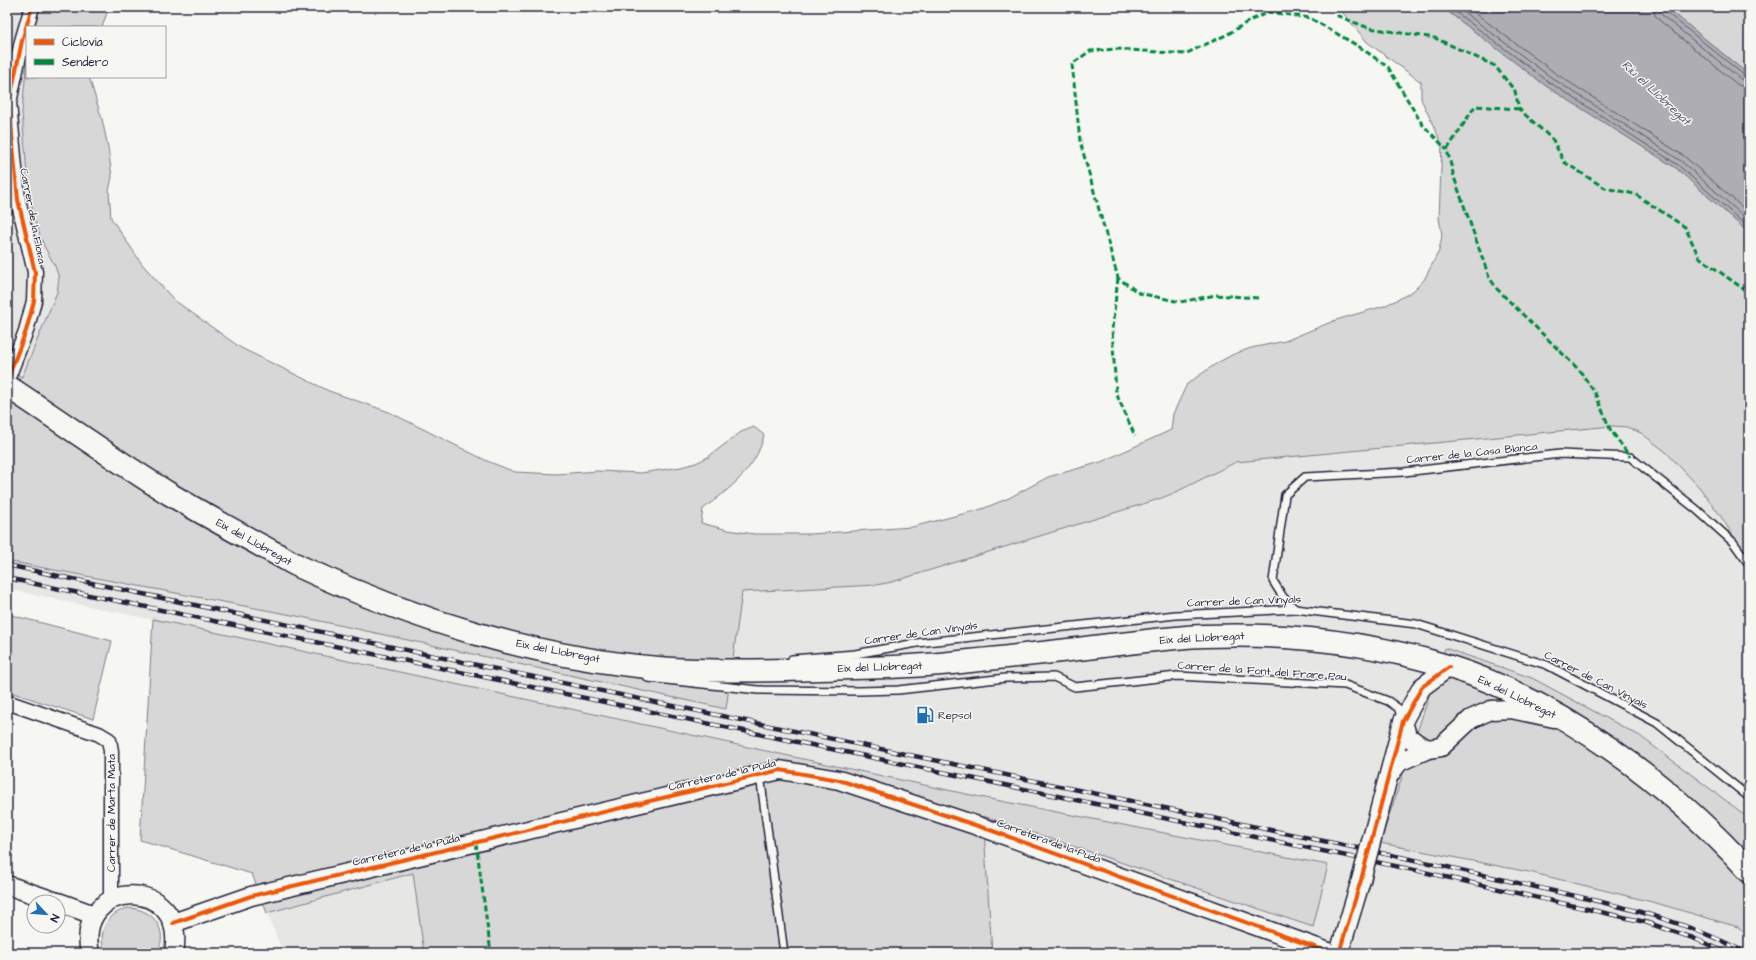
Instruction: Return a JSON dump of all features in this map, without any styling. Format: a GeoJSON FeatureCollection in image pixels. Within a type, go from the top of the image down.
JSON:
{"type":"FeatureCollection","features":[{"type":"Feature","properties":{"kind":"main road","name":"Eix del Llobregat"},"geometry":{"type":"LineString","coordinates":[[11,387],[169,494],[238,534],[304,569],[391,605],[432,620],[468,631],[562,654],[658,668],[745,672],[904,667],[1202,636],[1256,636],[1304,638],[1394,652],[1449,667],[1499,686],[1565,720],[1620,756],[1660,786],[1690,812],[1749,871]]}},
{"type":"Feature","properties":{"kind":"street","name":"Carrer de la Flora"},"geometry":{"type":"LineString","coordinates":[[26,26],[32,7]]}},
{"type":"Feature","properties":{"kind":"street","name":"Carrer de la Flora"},"geometry":{"type":"LineString","coordinates":[[11,387],[34,300],[35,272],[18,200],[8,103],[26,27]]}},
{"type":"Feature","properties":{"kind":"street"},"geometry":{"type":"LineString","coordinates":[[1339,953],[1361,880],[1403,721],[1422,688],[1449,667]]}},
{"type":"Feature","properties":{"kind":"street","name":"Carrer de Marta Mata"},"geometry":{"type":"LineString","coordinates":[[7,702],[99,734],[109,740],[111,751],[111,899]]}},
{"type":"Feature","properties":{"kind":"street"},"geometry":{"type":"LineString","coordinates":[[1388,777],[1399,762],[1428,749],[1442,747],[1471,719],[1491,710],[1511,709],[1565,720]]}},
{"type":"Feature","properties":{"kind":"street"},"geometry":{"type":"LineString","coordinates":[[1403,721],[1408,736],[1418,744],[1428,749]]}},
{"type":"Feature","properties":{"kind":"street","name":"Carretera de la Puda"},"geometry":{"type":"LineString","coordinates":[[174,923],[251,896],[780,770],[840,780],[990,830],[1331,953]]}},
{"type":"Feature","properties":{"kind":"street"},"geometry":{"type":"LineString","coordinates":[[7,885],[33,894]]}},
{"type":"Feature","properties":{"kind":"street"},"geometry":{"type":"LineString","coordinates":[[90,953],[87,941],[89,927],[94,915],[111,899],[122,895],[135,894],[147,897],[158,903],[167,912],[174,923],[176,938],[174,953]]}},
{"type":"Feature","properties":{"kind":"street"},"geometry":{"type":"LineString","coordinates":[[66,905],[94,915]]}},
{"type":"Feature","properties":{"kind":"lane","name":"Carrer de la Casa Blanca"},"geometry":{"type":"LineString","coordinates":[[1295,609],[1283,597],[1273,581],[1285,495],[1305,477],[1404,472],[1560,454],[1630,457],[1696,508],[1733,542],[1749,564]]}},
{"type":"Feature","properties":{"kind":"lane","name":"Carrer de Can Vinyals"},"geometry":{"type":"LineString","coordinates":[[782,660],[855,654],[917,642],[1176,615],[1295,609],[1416,624],[1547,665],[1657,723],[1749,797]]}},
{"type":"Feature","properties":{"kind":"lane"},"geometry":{"type":"LineString","coordinates":[[562,654],[614,671]]}},
{"type":"Feature","properties":{"kind":"lane"},"geometry":{"type":"LineString","coordinates":[[745,672],[775,662]]}},
{"type":"Feature","properties":{"kind":"lane","name":"Carrer de la Font del Frare Pau"},"geometry":{"type":"LineString","coordinates":[[644,677],[758,690],[898,690],[1006,678],[1054,677],[1075,687],[1177,676],[1345,685],[1388,701],[1398,708],[1403,721]]}},
{"type":"Feature","properties":{"kind":"lane"},"geometry":{"type":"LineString","coordinates":[[760,775],[784,953]]}},
{"type":"Feature","properties":{"kind":"shaded area"},"geometry":{"type":"Polygon","coordinates":[[[7,7],[39,7],[34,26],[26,26],[26,70],[22,112],[25,152],[34,219],[44,246],[55,266],[59,278],[57,292],[22,378],[7,369],[7,7]]]}},
{"type":"Feature","properties":{"kind":"shaded area"},"geometry":{"type":"Polygon","coordinates":[[[39,7],[109,7],[102,26],[34,26],[39,7]]]}},
{"type":"Feature","properties":{"kind":"shaded area"},"geometry":{"type":"Polygon","coordinates":[[[1338,7],[1442,7],[1546,86],[1676,168],[1749,233],[1749,560],[1720,515],[1699,487],[1666,452],[1641,433],[1627,427],[1612,426],[1236,462],[1159,499],[892,582],[876,585],[742,592],[726,709],[297,616],[7,561],[7,369],[22,377],[57,292],[59,278],[55,266],[44,246],[34,219],[27,174],[22,112],[26,70],[26,78],[89,78],[102,119],[108,147],[112,177],[109,191],[111,218],[142,264],[174,300],[241,348],[329,391],[389,412],[487,461],[515,472],[556,474],[598,471],[641,473],[681,467],[696,463],[708,457],[741,432],[754,427],[764,435],[755,459],[732,486],[703,509],[701,523],[728,530],[754,534],[810,534],[912,527],[982,509],[1009,498],[1048,477],[1101,462],[1171,430],[1173,414],[1187,384],[1217,363],[1234,354],[1251,348],[1285,341],[1336,320],[1384,306],[1413,291],[1424,280],[1439,251],[1442,235],[1439,218],[1442,144],[1421,99],[1421,82],[1367,42],[1338,7]]]}},
{"type":"Feature","properties":{"kind":"shaded area"},"geometry":{"type":"Polygon","coordinates":[[[1666,7],[1749,7],[1749,75],[1666,7]]]}},
{"type":"Feature","properties":{"kind":"shaded area"},"geometry":{"type":"Polygon","coordinates":[[[1612,426],[1627,427],[1641,433],[1666,452],[1699,487],[1720,515],[1749,560],[1749,818],[1640,736],[1445,648],[1380,843],[1529,872],[1656,903],[1738,927],[1749,935],[1749,953],[992,953],[982,816],[1313,927],[1328,865],[980,797],[720,740],[7,589],[7,561],[297,616],[726,709],[742,592],[876,585],[892,582],[1159,499],[1236,462],[1612,426]]]}},
{"type":"Feature","properties":{"kind":"shaded area"},"geometry":{"type":"Polygon","coordinates":[[[7,614],[112,641],[93,719],[7,691],[7,614]]]}},
{"type":"Feature","properties":{"kind":"shaded area"},"geometry":{"type":"Polygon","coordinates":[[[153,619],[980,797],[1328,865],[1313,927],[983,816],[992,953],[424,953],[413,873],[267,913],[252,874],[140,840],[153,619]]]}},
{"type":"Feature","properties":{"kind":"shaded area"},"geometry":{"type":"Polygon","coordinates":[[[1445,648],[1532,678],[1640,736],[1749,818],[1749,935],[1738,927],[1656,903],[1529,872],[1380,843],[1445,648]]]}},
{"type":"Feature","properties":{"kind":"shaded area"},"geometry":{"type":"Polygon","coordinates":[[[413,873],[424,953],[283,953],[267,913],[413,873]]]}},
{"type":"Feature","properties":{"kind":"shaded area"},"geometry":{"type":"Polygon","coordinates":[[[128,908],[137,909],[144,912],[151,916],[156,922],[160,929],[161,936],[157,953],[105,952],[102,937],[106,924],[114,914],[128,908]]]}},
{"type":"Feature","properties":{"kind":"water","name":"Riu el Llobregat"},"geometry":{"type":"Polygon","coordinates":[[[1442,7],[1666,7],[1749,75],[1749,233],[1676,168],[1546,86],[1442,7]]]}},
{"type":"Feature","properties":{"kind":"railway"},"geometry":{"type":"LineString","coordinates":[[7,565],[472,664],[1434,864],[1633,910],[1679,924],[1724,942],[1746,953]]}},
{"type":"Feature","properties":{"kind":"railway"},"geometry":{"type":"LineString","coordinates":[[7,578],[1419,871],[1645,922],[1693,938],[1728,953]]}},
{"type":"Feature","properties":{"kind":"marked path"},"geometry":{"type":"LineString","coordinates":[[1333,7],[1338,16],[1369,28],[1435,38],[1495,66],[1515,91],[1519,109],[1553,140],[1564,162],[1605,188],[1635,194],[1685,227],[1699,257],[1749,293]]}},
{"type":"Feature","properties":{"kind":"marked path"},"geometry":{"type":"LineString","coordinates":[[1258,298],[1216,295],[1180,302],[1139,293],[1118,278],[1080,141],[1072,64],[1090,51],[1117,49],[1185,54],[1228,34],[1249,21],[1269,12],[1310,18],[1358,46],[1388,67],[1422,124],[1447,150]]}},
{"type":"Feature","properties":{"kind":"marked path"},"geometry":{"type":"LineString","coordinates":[[1519,109],[1475,106],[1447,150],[1454,177],[1489,277],[1497,289],[1580,371],[1595,393],[1610,429],[1630,457]]}},
{"type":"Feature","properties":{"kind":"marked path"},"geometry":{"type":"LineString","coordinates":[[1118,278],[1112,329],[1116,393],[1135,436]]}},
{"type":"Feature","properties":{"kind":"marked path"},"geometry":{"type":"LineString","coordinates":[[476,843],[491,953]]}},
{"type":"Feature","properties":{"kind":"cycle path"},"geometry":{"type":"LineString","coordinates":[[26,26],[32,7]]}},
{"type":"Feature","properties":{"kind":"cycle path"},"geometry":{"type":"LineString","coordinates":[[7,380],[26,331],[34,301],[35,272],[18,200],[9,103],[26,27]]}},
{"type":"Feature","properties":{"kind":"cycle path"},"geometry":{"type":"LineString","coordinates":[[1339,953],[1361,880],[1403,721],[1422,687],[1449,667]]}},
{"type":"Feature","properties":{"kind":"cycle path"},"geometry":{"type":"LineString","coordinates":[[173,923],[251,896],[780,770],[839,780],[990,830],[1331,953]]}},
{"type":"Feature","properties":{"kind":"place","name":"Repsol"},"geometry":{"type":"Point","coordinates":[925,715]}}]}
